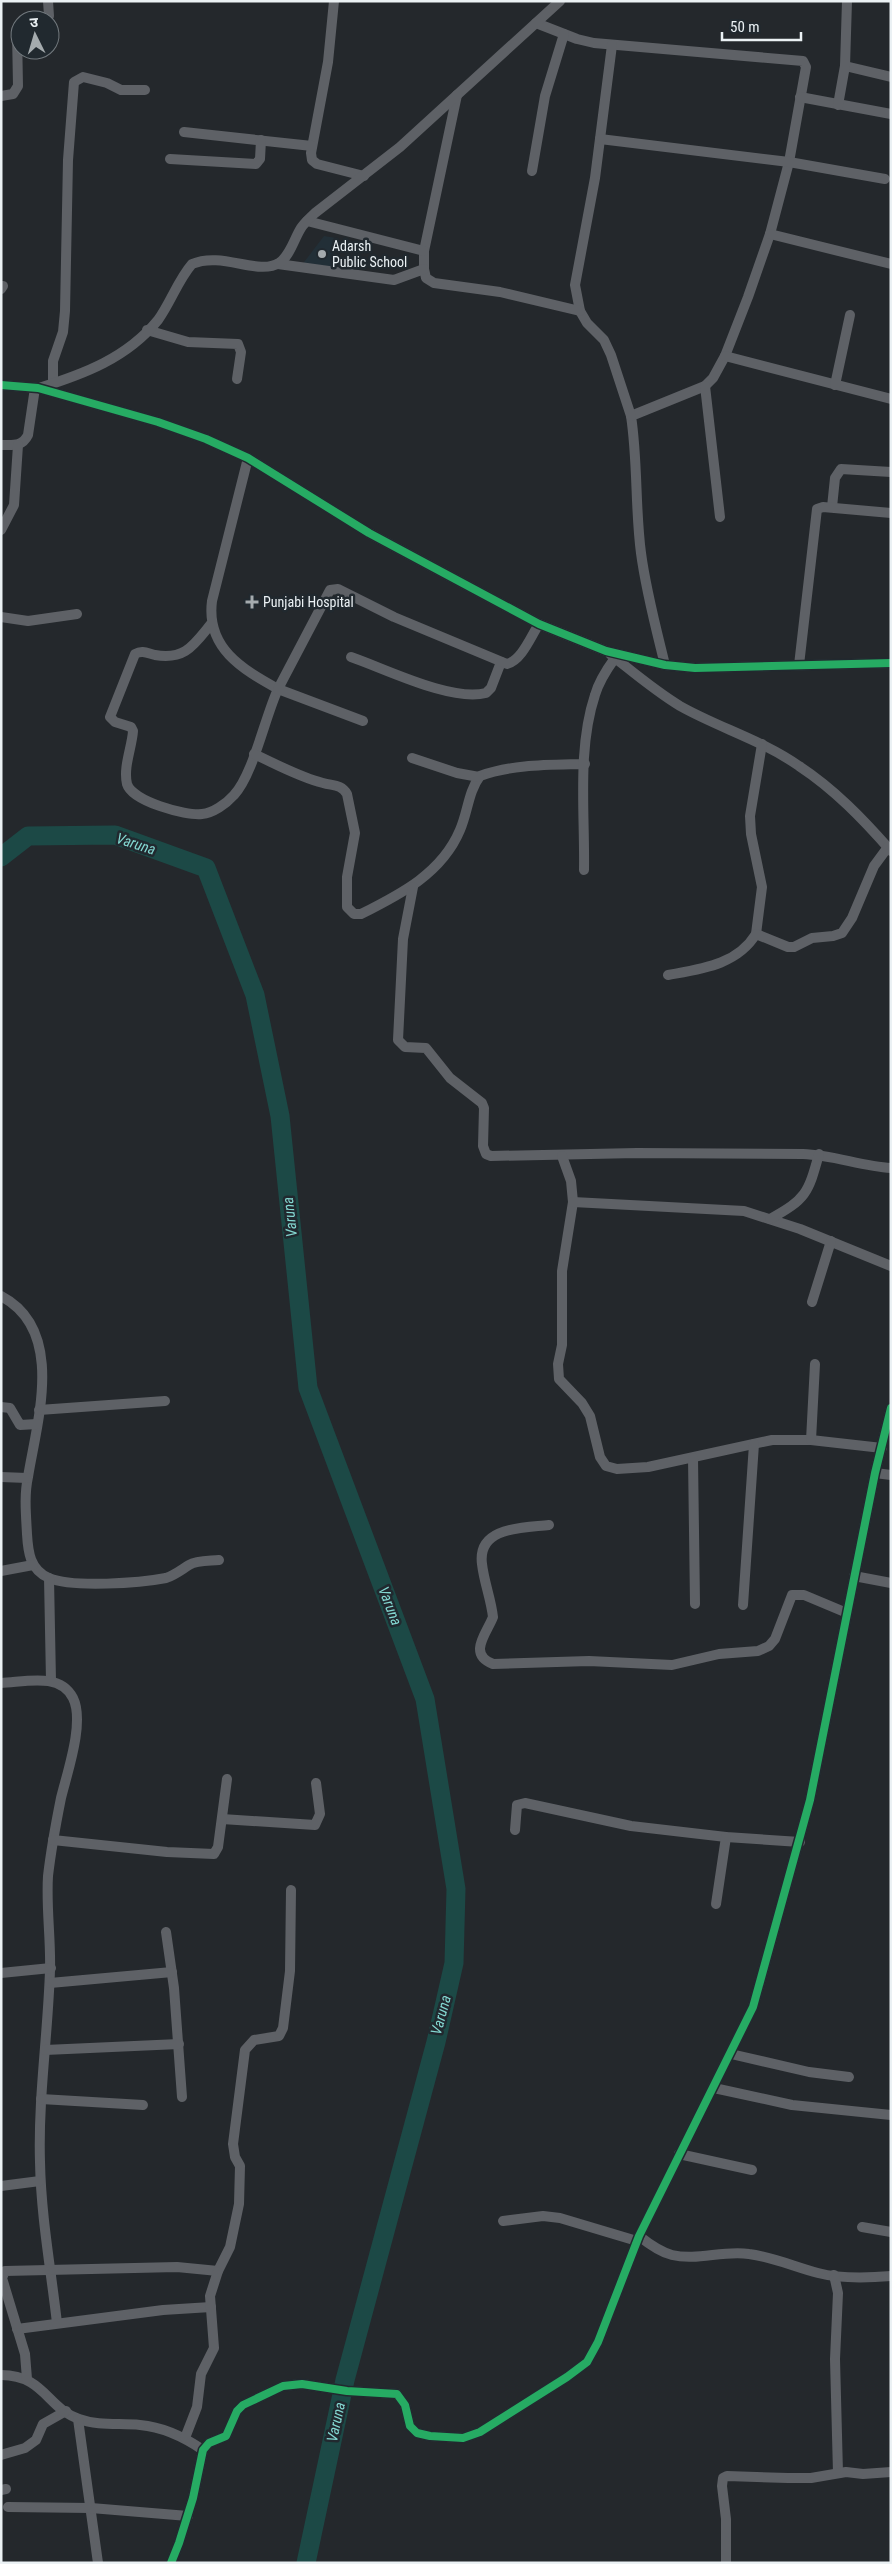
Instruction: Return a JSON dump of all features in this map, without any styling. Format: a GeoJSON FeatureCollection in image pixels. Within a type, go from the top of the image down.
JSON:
{"type":"FeatureCollection","features":[{"type":"Feature","properties":{"kind":"street"},"geometry":{"type":"LineString","coordinates":[[334,1],[328,62],[312,146],[312,160],[317,164],[364,176]]}},
{"type":"Feature","properties":{"kind":"street"},"geometry":{"type":"LineString","coordinates":[[838,105],[846,66],[847,1]]}},
{"type":"Feature","properties":{"kind":"street"},"geometry":{"type":"LineString","coordinates":[[278,264],[285,258],[307,221],[400,147],[555,4]]}},
{"type":"Feature","properties":{"kind":"street"},"geometry":{"type":"LineString","coordinates":[[536,22],[564,34],[612,45],[803,61],[806,67],[789,162],[770,234],[725,356],[713,378],[705,386],[631,416]]}},
{"type":"Feature","properties":{"kind":"street"},"geometry":{"type":"LineString","coordinates":[[532,171],[545,96],[564,34]]}},
{"type":"Feature","properties":{"kind":"street"},"geometry":{"type":"LineString","coordinates":[[612,45],[600,139],[575,285],[580,311],[587,323],[604,340],[611,355],[631,416],[636,449],[641,552],[648,595],[665,665]]}},
{"type":"Feature","properties":{"kind":"street"},"geometry":{"type":"LineString","coordinates":[[1,96],[13,94],[18,86],[18,60]]}},
{"type":"Feature","properties":{"kind":"street"},"geometry":{"type":"LineString","coordinates":[[846,66],[891,77]]}},
{"type":"Feature","properties":{"kind":"street"},"geometry":{"type":"LineString","coordinates":[[53,383],[53,361],[63,332],[68,160],[74,82],[83,77],[107,83],[120,90],[145,90]]}},
{"type":"Feature","properties":{"kind":"street"},"geometry":{"type":"LineString","coordinates":[[457,94],[424,250],[426,278],[434,283],[500,292],[580,311]]}},
{"type":"Feature","properties":{"kind":"street"},"geometry":{"type":"LineString","coordinates":[[800,97],[891,114]]}},
{"type":"Feature","properties":{"kind":"street"},"geometry":{"type":"LineString","coordinates":[[184,132],[312,146]]}},
{"type":"Feature","properties":{"kind":"street"},"geometry":{"type":"LineString","coordinates":[[600,139],[789,162],[884,179]]}},
{"type":"Feature","properties":{"kind":"street"},"geometry":{"type":"LineString","coordinates":[[170,159],[256,164],[260,159],[261,140]]}},
{"type":"Feature","properties":{"kind":"street"},"geometry":{"type":"LineString","coordinates":[[307,221],[424,250]]}},
{"type":"Feature","properties":{"kind":"street"},"geometry":{"type":"LineString","coordinates":[[770,234],[891,264]]}},
{"type":"Feature","properties":{"kind":"street"},"geometry":{"type":"LineString","coordinates":[[37,388],[83,374],[109,361],[147,330],[171,301],[192,264],[213,258],[251,265],[278,264],[394,280],[424,269]]}},
{"type":"Feature","properties":{"kind":"street"},"geometry":{"type":"LineString","coordinates":[[835,385],[850,315]]}},
{"type":"Feature","properties":{"kind":"street"},"geometry":{"type":"LineString","coordinates":[[147,330],[188,342],[238,344],[241,352],[237,379]]}},
{"type":"Feature","properties":{"kind":"street"},"geometry":{"type":"LineString","coordinates":[[725,356],[891,398]]}},
{"type":"Feature","properties":{"kind":"street"},"geometry":{"type":"LineString","coordinates":[[1,385],[37,388],[158,422],[206,439],[248,458],[370,533],[539,624],[606,651],[665,665],[725,668],[800,664],[891,663]]}},
{"type":"Feature","properties":{"kind":"street"},"geometry":{"type":"LineString","coordinates":[[705,386],[720,517]]}},
{"type":"Feature","properties":{"kind":"street"},"geometry":{"type":"LineString","coordinates":[[1,445],[18,445],[25,441],[28,435],[37,388]]}},
{"type":"Feature","properties":{"kind":"street"},"geometry":{"type":"LineString","coordinates":[[1,530],[14,505],[18,445]]}},
{"type":"Feature","properties":{"kind":"street"},"geometry":{"type":"LineString","coordinates":[[248,458],[212,601],[211,624],[216,639],[236,662],[278,689],[363,721]]}},
{"type":"Feature","properties":{"kind":"street"},"geometry":{"type":"LineString","coordinates":[[832,507],[835,478],[841,469],[891,472]]}},
{"type":"Feature","properties":{"kind":"street"},"geometry":{"type":"LineString","coordinates":[[800,664],[817,509],[823,506],[891,513]]}},
{"type":"Feature","properties":{"kind":"street"},"geometry":{"type":"LineString","coordinates":[[211,624],[192,648],[185,652],[161,656],[143,652],[135,654],[110,717],[115,722],[130,727],[133,731],[126,783],[130,791],[155,804],[186,814],[202,814],[220,807],[235,795],[245,779],[267,714],[278,689],[328,594],[334,589],[501,662],[513,662],[539,624]]}},
{"type":"Feature","properties":{"kind":"street"},"geometry":{"type":"LineString","coordinates":[[1,617],[28,621],[78,614]]}},
{"type":"Feature","properties":{"kind":"street"},"geometry":{"type":"LineString","coordinates":[[606,651],[654,689],[681,706],[762,744],[798,765],[831,789],[862,818],[889,849],[872,871],[852,918],[842,933],[812,938],[788,948],[756,934]]}},
{"type":"Feature","properties":{"kind":"street"},"geometry":{"type":"LineString","coordinates":[[351,657],[438,689],[467,694],[486,693],[491,688],[501,662]]}},
{"type":"Feature","properties":{"kind":"street"},"geometry":{"type":"LineString","coordinates":[[584,870],[585,764],[589,714],[595,693],[614,658]]}},
{"type":"Feature","properties":{"kind":"street"},"geometry":{"type":"LineString","coordinates":[[668,975],[701,969],[731,958],[750,945],[756,934],[762,887],[751,834],[750,816],[762,744]]}},
{"type":"Feature","properties":{"kind":"street"},"geometry":{"type":"LineString","coordinates":[[254,754],[312,780],[337,785],[347,794],[355,833],[348,877],[347,906],[350,912],[361,914],[412,887],[436,867],[461,830],[471,792],[479,777]]}},
{"type":"Feature","properties":{"kind":"street"},"geometry":{"type":"LineString","coordinates":[[412,758],[457,773],[479,777],[491,772],[528,766],[585,764]]}},
{"type":"Feature","properties":{"kind":"street"},"geometry":{"type":"LineString","coordinates":[[412,887],[403,939],[400,1044],[405,1048],[426,1048],[450,1078],[482,1103],[484,1108],[483,1146],[486,1154],[491,1156],[637,1153],[819,1154],[854,1163],[891,1168]]}},
{"type":"Feature","properties":{"kind":"street"},"geometry":{"type":"LineString","coordinates":[[770,1219],[802,1199],[813,1177],[819,1154]]}},
{"type":"Feature","properties":{"kind":"street"},"geometry":{"type":"LineString","coordinates":[[562,1156],[571,1181],[573,1202],[562,1271],[562,1345],[558,1364],[560,1379],[566,1388],[582,1403],[590,1416],[600,1457],[606,1466],[617,1469],[632,1469],[772,1440],[811,1440],[882,1448]]}},
{"type":"Feature","properties":{"kind":"street"},"geometry":{"type":"LineString","coordinates":[[573,1202],[700,1210],[733,1209],[770,1219],[831,1241],[891,1266]]}},
{"type":"Feature","properties":{"kind":"street"},"geometry":{"type":"LineString","coordinates":[[812,1302],[831,1241]]}},
{"type":"Feature","properties":{"kind":"street"},"geometry":{"type":"LineString","coordinates":[[1,1296],[27,1319],[36,1332],[42,1366],[39,1410],[27,1478],[28,1545],[33,1565],[49,1578],[99,1584],[119,1584],[166,1578],[194,1562],[218,1560]]}},
{"type":"Feature","properties":{"kind":"street"},"geometry":{"type":"LineString","coordinates":[[811,1440],[815,1364]]}},
{"type":"Feature","properties":{"kind":"street"},"geometry":{"type":"LineString","coordinates":[[39,1410],[165,1401]]}},
{"type":"Feature","properties":{"kind":"street"},"geometry":{"type":"LineString","coordinates":[[1,1407],[10,1408],[20,1425],[37,1424]]}},
{"type":"Feature","properties":{"kind":"street"},"geometry":{"type":"LineString","coordinates":[[171,2563],[188,2516],[203,2450],[209,2443],[226,2436],[237,2411],[243,2405],[270,2390],[283,2386],[302,2384],[347,2391],[397,2394],[405,2406],[410,2426],[417,2433],[430,2436],[463,2438],[480,2432],[567,2377],[587,2362],[613,2307],[638,2239],[753,2007],[787,1880],[800,1842],[875,1473],[891,1408]]}},
{"type":"Feature","properties":{"kind":"street"},"geometry":{"type":"LineString","coordinates":[[743,1605],[754,1444]]}},
{"type":"Feature","properties":{"kind":"street"},"geometry":{"type":"LineString","coordinates":[[692,1458],[695,1604]]}},
{"type":"Feature","properties":{"kind":"street"},"geometry":{"type":"LineString","coordinates":[[875,1473],[891,1475]]}},
{"type":"Feature","properties":{"kind":"street"},"geometry":{"type":"LineString","coordinates":[[1,1476],[27,1478]]}},
{"type":"Feature","properties":{"kind":"street"},"geometry":{"type":"LineString","coordinates":[[549,1525],[508,1530],[492,1536],[485,1543],[481,1552],[482,1564],[493,1617],[482,1637],[482,1655],[485,1661],[493,1664],[589,1660],[672,1665],[711,1655],[758,1651],[769,1646],[782,1625],[788,1599],[792,1595],[804,1595],[847,1613]]}},
{"type":"Feature","properties":{"kind":"street"},"geometry":{"type":"LineString","coordinates":[[1,1571],[33,1565]]}},
{"type":"Feature","properties":{"kind":"street"},"geometry":{"type":"LineString","coordinates":[[854,1576],[891,1583]]}},
{"type":"Feature","properties":{"kind":"street"},"geometry":{"type":"LineString","coordinates":[[49,1578],[51,1681]]}},
{"type":"Feature","properties":{"kind":"street"},"geometry":{"type":"LineString","coordinates":[[1,1683],[57,1682],[67,1688],[74,1700],[76,1718],[70,1768],[53,1840],[47,1909],[50,1983],[41,2099],[40,2182],[57,2323]]}},
{"type":"Feature","properties":{"kind":"street"},"geometry":{"type":"LineString","coordinates":[[53,1840],[209,1855],[217,1851],[218,1847],[227,1779]]}},
{"type":"Feature","properties":{"kind":"street"},"geometry":{"type":"LineString","coordinates":[[222,1818],[315,1825],[320,1814],[316,1783]]}},
{"type":"Feature","properties":{"kind":"street"},"geometry":{"type":"LineString","coordinates":[[515,1830],[515,1808],[519,1803],[524,1803],[631,1826],[726,1837],[800,1842]]}},
{"type":"Feature","properties":{"kind":"street"},"geometry":{"type":"LineString","coordinates":[[716,1904],[726,1837]]}},
{"type":"Feature","properties":{"kind":"street"},"geometry":{"type":"LineString","coordinates":[[185,2438],[197,2407],[200,2374],[212,2357],[214,2348],[210,2296],[218,2271],[230,2247],[239,2204],[240,2166],[233,2144],[245,2050],[254,2040],[279,2036],[283,2028],[290,1971],[291,1890]]}},
{"type":"Feature","properties":{"kind":"street"},"geometry":{"type":"LineString","coordinates":[[166,1932],[172,1972],[182,2096]]}},
{"type":"Feature","properties":{"kind":"street"},"geometry":{"type":"LineString","coordinates":[[1,1973],[50,1968]]}},
{"type":"Feature","properties":{"kind":"street"},"geometry":{"type":"LineString","coordinates":[[50,1983],[172,1972]]}},
{"type":"Feature","properties":{"kind":"street"},"geometry":{"type":"LineString","coordinates":[[45,2050],[179,2044]]}},
{"type":"Feature","properties":{"kind":"street"},"geometry":{"type":"LineString","coordinates":[[731,2054],[790,2068],[849,2077]]}},
{"type":"Feature","properties":{"kind":"street"},"geometry":{"type":"LineString","coordinates":[[714,2088],[792,2105],[891,2115]]}},
{"type":"Feature","properties":{"kind":"street"},"geometry":{"type":"LineString","coordinates":[[41,2099],[143,2105]]}},
{"type":"Feature","properties":{"kind":"street"},"geometry":{"type":"LineString","coordinates":[[679,2154],[752,2170]]}},
{"type":"Feature","properties":{"kind":"street"},"geometry":{"type":"LineString","coordinates":[[1,2186],[40,2182]]}},
{"type":"Feature","properties":{"kind":"street"},"geometry":{"type":"LineString","coordinates":[[503,2221],[544,2216],[560,2218],[638,2239],[672,2255],[694,2256],[730,2252],[749,2254],[834,2275],[852,2277],[891,2276]]}},
{"type":"Feature","properties":{"kind":"street"},"geometry":{"type":"LineString","coordinates":[[862,2227],[891,2232]]}},
{"type":"Feature","properties":{"kind":"street"},"geometry":{"type":"LineString","coordinates":[[27,2379],[25,2354],[2,2278],[3,2273],[11,2270],[178,2267],[218,2271]]}},
{"type":"Feature","properties":{"kind":"street"},"geometry":{"type":"LineString","coordinates":[[834,2275],[838,2293],[834,2368],[838,2473]]}},
{"type":"Feature","properties":{"kind":"street"},"geometry":{"type":"LineString","coordinates":[[17,2329],[170,2309],[211,2307]]}},
{"type":"Feature","properties":{"kind":"street"},"geometry":{"type":"LineString","coordinates":[[1,2375],[27,2379],[41,2388],[66,2412],[78,2419],[116,2425],[147,2426],[185,2438],[203,2450]]}},
{"type":"Feature","properties":{"kind":"street"},"geometry":{"type":"LineString","coordinates":[[1,2455],[25,2448],[36,2440],[43,2424],[66,2412]]}},
{"type":"Feature","properties":{"kind":"street"},"geometry":{"type":"LineString","coordinates":[[78,2419],[98,2563]]}},
{"type":"Feature","properties":{"kind":"street"},"geometry":{"type":"LineString","coordinates":[[726,2563],[726,2519],[722,2486],[723,2478],[732,2476],[811,2478],[838,2473],[891,2472]]}},
{"type":"Feature","properties":{"kind":"street"},"geometry":{"type":"LineString","coordinates":[[8,2507],[91,2508],[188,2516]]}},
{"type":"Feature","properties":{"kind":"shaded area","name":"Adarsh Public School"},"geometry":{"type":"Polygon","coordinates":[[[324,236],[336,238],[331,274],[298,270],[324,236]]]}},
{"type":"Feature","properties":{"kind":"waterway","name":"Varuna"},"geometry":{"type":"LineString","coordinates":[[1,857],[28,836],[115,835],[206,868],[255,995],[280,1116],[308,1388],[425,1699],[456,1889],[454,1963],[436,2042],[345,2380],[306,2563]]}},
{"type":"Feature","properties":{"kind":"cycle path"},"geometry":{"type":"LineString","coordinates":[[1,385],[38,388],[158,422],[206,439],[248,458],[369,533],[539,624],[606,651],[665,665],[695,668],[891,663]]}},
{"type":"Feature","properties":{"kind":"cycle path"},"geometry":{"type":"LineString","coordinates":[[171,2563],[193,2498],[203,2450],[209,2443],[226,2436],[237,2411],[243,2405],[283,2386],[302,2384],[347,2391],[397,2394],[405,2405],[410,2426],[417,2433],[430,2436],[463,2438],[480,2432],[567,2377],[587,2362],[598,2342],[639,2236],[753,2007],[810,1800],[875,1473],[891,1408]]}},
{"type":"Feature","properties":{"kind":"place","name":"Adarsh Public School"},"geometry":{"type":"Point","coordinates":[322,254]}},
{"type":"Feature","properties":{"kind":"place","name":"Punjabi Hospital"},"geometry":{"type":"Point","coordinates":[252,602]}}]}
